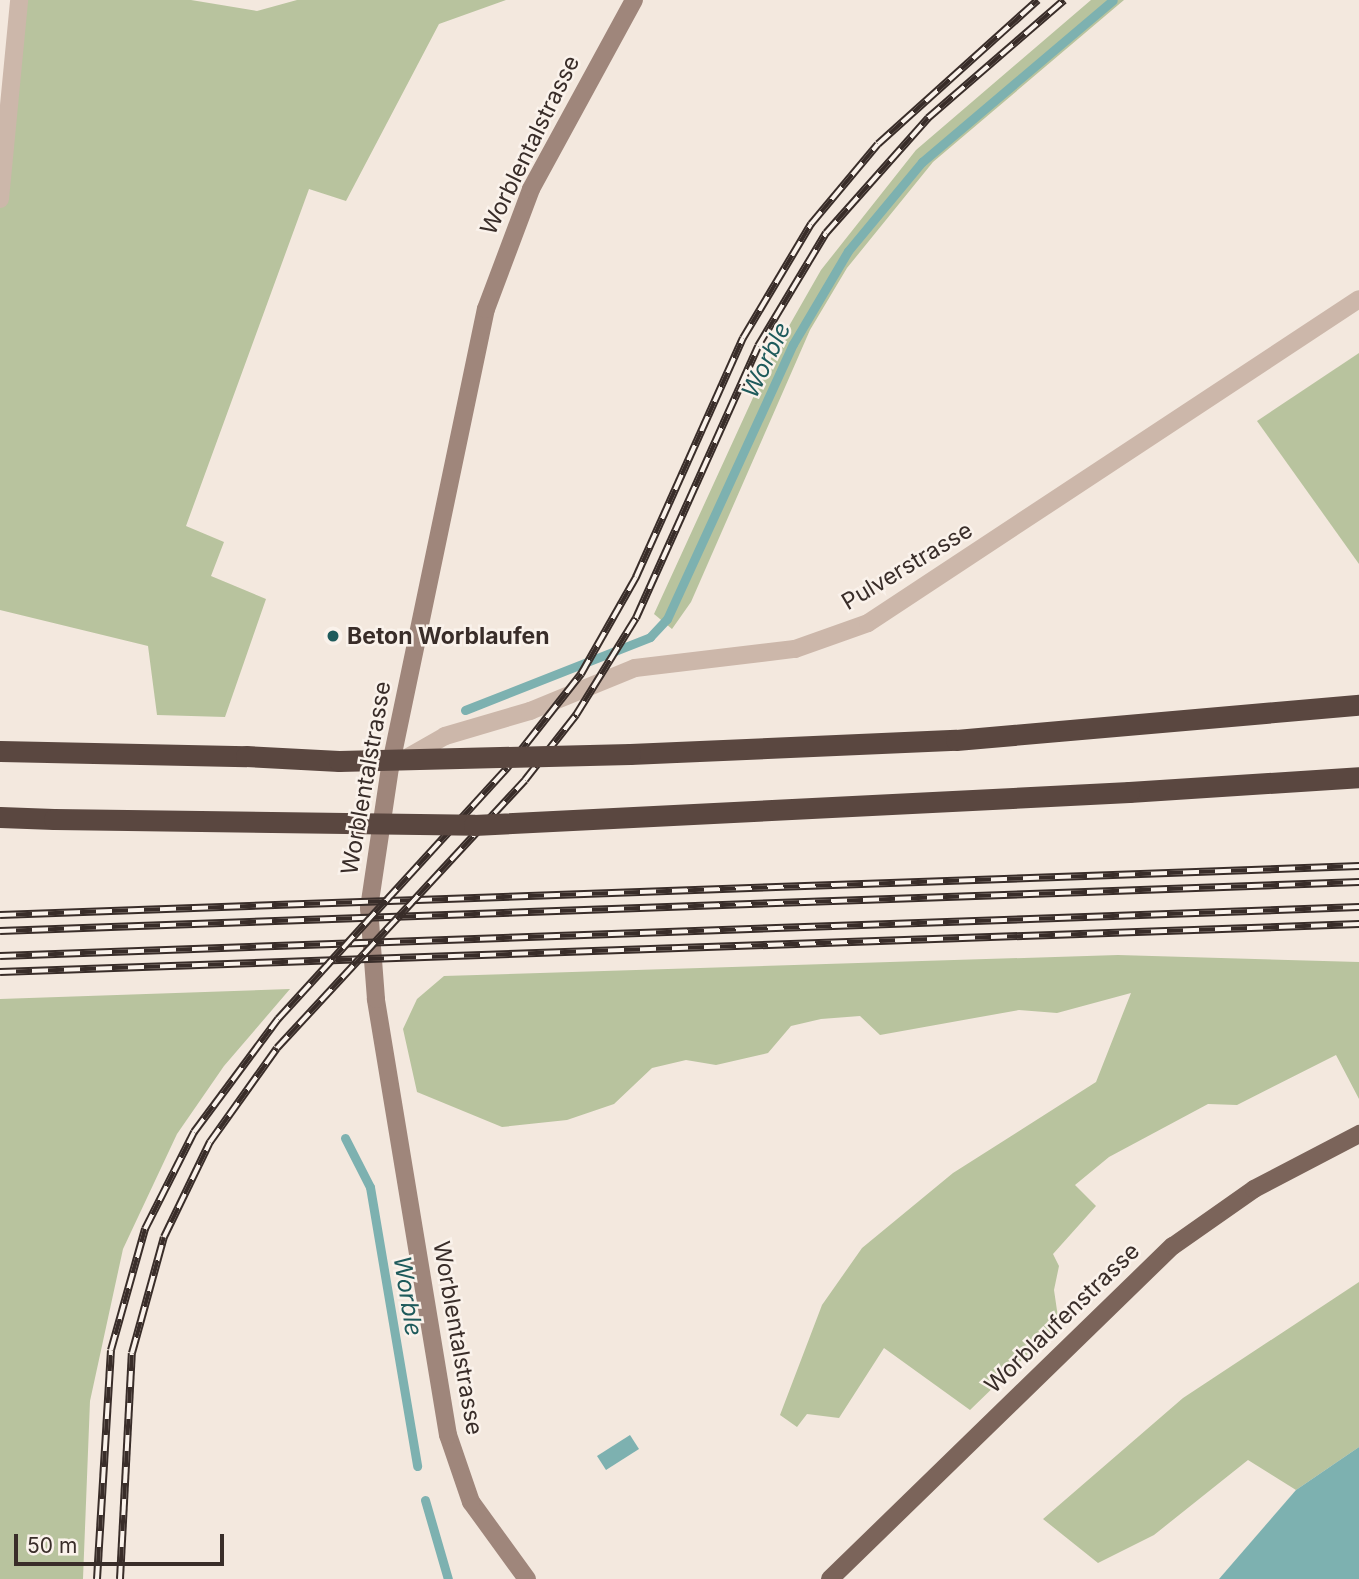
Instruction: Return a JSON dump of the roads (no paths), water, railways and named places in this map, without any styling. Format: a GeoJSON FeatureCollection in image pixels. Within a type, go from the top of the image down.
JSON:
{"type":"FeatureCollection","features":[{"type":"Feature","properties":{"kind":"highway"},"geometry":{"type":"LineString","coordinates":[[0,751],[473,760],[956,740],[1359,705]]}},
{"type":"Feature","properties":{"kind":"highway"},"geometry":{"type":"LineString","coordinates":[[0,817],[474,825],[1129,792],[1359,777]]}},
{"type":"Feature","properties":{"kind":"main road","name":"Worblentalstrasse"},"geometry":{"type":"LineString","coordinates":[[527,1579],[471,1502],[448,1435],[370,954],[369,908],[390,768],[486,309],[531,189],[634,0]]}},
{"type":"Feature","properties":{"kind":"main road","name":"Worblaufenstrasse"},"geometry":{"type":"LineString","coordinates":[[830,1579],[1173,1246],[1254,1189],[1359,1134]]}},
{"type":"Feature","properties":{"kind":"street"},"geometry":{"type":"LineString","coordinates":[[0,199],[19,0]]}},
{"type":"Feature","properties":{"kind":"street","name":"Pulverstrasse"},"geometry":{"type":"LineString","coordinates":[[390,768],[445,736],[635,668],[795,649],[868,623],[1359,299]]}},
{"type":"Feature","properties":{"kind":"water"},"geometry":{"type":"Polygon","coordinates":[[[630,1435],[639,1449],[606,1470],[597,1456],[630,1435]]]}},
{"type":"Feature","properties":{"kind":"water"},"geometry":{"type":"Polygon","coordinates":[[[1359,1447],[1359,1579],[1219,1579],[1296,1490],[1359,1447]]]}},
{"type":"Feature","properties":{"kind":"waterway","name":"Worble"},"geometry":{"type":"LineString","coordinates":[[465,710],[650,637],[667,619],[793,344],[848,251],[922,162],[1113,0]]}},
{"type":"Feature","properties":{"kind":"waterway","name":"Worble"},"geometry":{"type":"LineString","coordinates":[[345,1138],[370,1187],[417,1466]]}},
{"type":"Feature","properties":{"kind":"waterway","name":"Worble"},"geometry":{"type":"LineString","coordinates":[[425,1500],[448,1579]]}},
{"type":"Feature","properties":{"kind":"railway"},"geometry":{"type":"LineString","coordinates":[[97,1579],[111,1350],[145,1229],[194,1132],[278,1019],[507,768],[581,674],[636,577],[743,338],[811,224],[878,144],[1038,0]]}},
{"type":"Feature","properties":{"kind":"railway"},"geometry":{"type":"LineString","coordinates":[[120,1579],[132,1353],[164,1237],[210,1142],[277,1048],[525,780],[576,715],[636,618],[758,346],[826,233],[928,118],[1064,0]]}},
{"type":"Feature","properties":{"kind":"railway"},"geometry":{"type":"LineString","coordinates":[[0,915],[1359,866]]}},
{"type":"Feature","properties":{"kind":"railway"},"geometry":{"type":"LineString","coordinates":[[0,931],[1359,882]]}},
{"type":"Feature","properties":{"kind":"railway"},"geometry":{"type":"LineString","coordinates":[[0,956],[1359,907]]}},
{"type":"Feature","properties":{"kind":"railway"},"geometry":{"type":"LineString","coordinates":[[0,972],[1359,924]]}},
{"type":"Feature","properties":{"kind":"place","name":"Beton Worblaufen"},"geometry":{"type":"Point","coordinates":[333,636]}}]}
